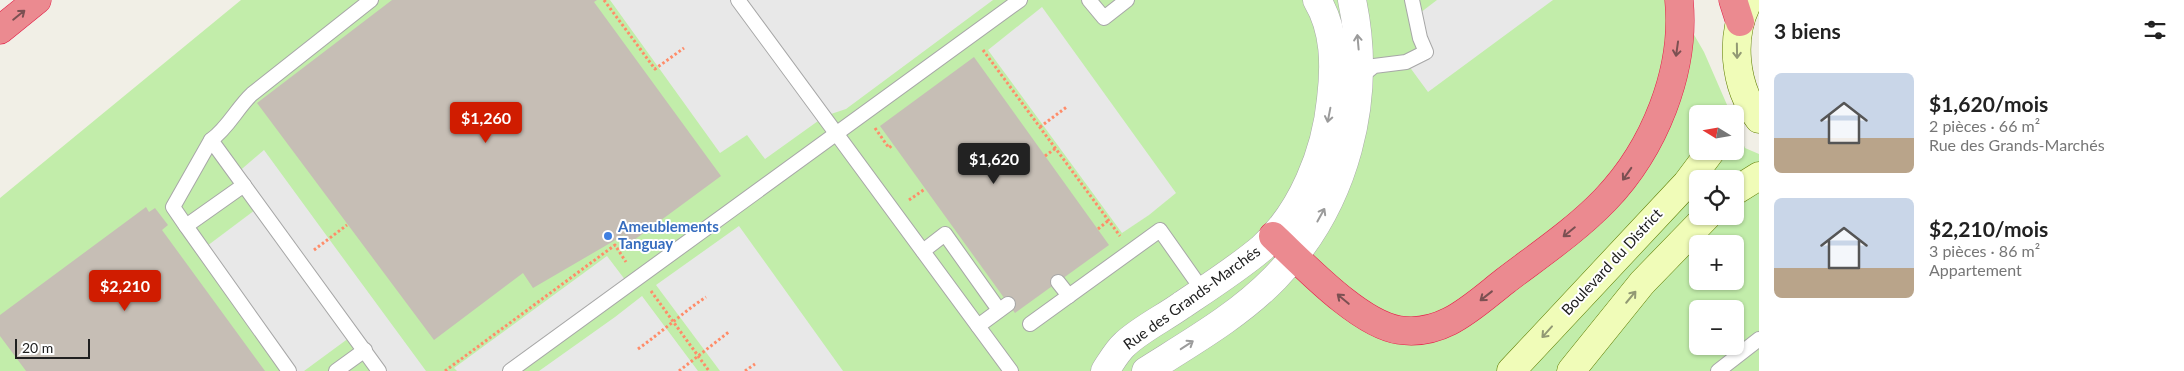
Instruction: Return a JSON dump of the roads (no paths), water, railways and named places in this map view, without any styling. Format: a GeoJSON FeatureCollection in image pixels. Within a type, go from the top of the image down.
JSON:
{"type":"FeatureCollection","features":[{"type":"Feature","properties":{"kind":"highway"},"geometry":{"type":"LineString","coordinates":[[0,30],[37,0]]}},
{"type":"Feature","properties":{"kind":"highway"},"geometry":{"type":"LineString","coordinates":[[1273,236],[1356,309],[1384,327],[1405,331],[1426,330],[1446,324],[1460,316],[1585,218],[1605,200],[1628,172],[1654,127],[1670,85],[1678,42],[1679,0]]}},
{"type":"Feature","properties":{"kind":"street","name":"Rue des Grands-Marchés"},"geometry":{"type":"LineString","coordinates":[[1146,371],[1240,309],[1275,278],[1294,256],[1320,217],[1341,171],[1354,126],[1346,79],[1329,28],[1317,0]]}},
{"type":"Feature","properties":{"kind":"street","name":"Rue des Grands-Marchés"},"geometry":{"type":"LineString","coordinates":[[1105,371],[1125,344],[1244,262],[1273,236],[1298,200],[1318,158],[1328,123],[1359,46],[1352,0]]}},
{"type":"Feature","properties":{"kind":"street"},"geometry":{"type":"LineString","coordinates":[[1741,7],[1737,47],[1740,81],[1746,98],[1759,119]]}},
{"type":"Feature","properties":{"kind":"street"},"geometry":{"type":"LineString","coordinates":[[1733,105],[1740,81]]}},
{"type":"Feature","properties":{"kind":"street","name":"Boulevard du District"},"geometry":{"type":"LineString","coordinates":[[1511,371],[1687,183],[1704,160]]}},
{"type":"Feature","properties":{"kind":"street"},"geometry":{"type":"LineString","coordinates":[[1744,185],[1759,176]]}},
{"type":"Feature","properties":{"kind":"street"},"geometry":{"type":"LineString","coordinates":[[1571,371],[1642,284],[1698,225]]}},
{"type":"Feature","properties":{"kind":"lane"},"geometry":{"type":"LineString","coordinates":[[290,371],[173,207],[211,140],[219,134],[241,104],[371,0]]}},
{"type":"Feature","properties":{"kind":"lane"},"geometry":{"type":"LineString","coordinates":[[738,0],[1011,371]]}},
{"type":"Feature","properties":{"kind":"lane"},"geometry":{"type":"LineString","coordinates":[[510,371],[1020,0]]}},
{"type":"Feature","properties":{"kind":"lane"},"geometry":{"type":"LineString","coordinates":[[1090,0],[1104,18],[1127,0]]}},
{"type":"Feature","properties":{"kind":"lane"},"geometry":{"type":"LineString","coordinates":[[1346,79],[1374,66],[1406,62],[1426,52],[1420,38],[1412,0]]}},
{"type":"Feature","properties":{"kind":"lane"},"geometry":{"type":"LineString","coordinates":[[211,140],[379,371]]}},
{"type":"Feature","properties":{"kind":"lane"},"geometry":{"type":"LineString","coordinates":[[186,226],[244,185]]}},
{"type":"Feature","properties":{"kind":"lane"},"geometry":{"type":"LineString","coordinates":[[1030,324],[1160,230],[1203,291]]}},
{"type":"Feature","properties":{"kind":"lane"},"geometry":{"type":"LineString","coordinates":[[923,251],[945,234],[1004,307],[978,326]]}},
{"type":"Feature","properties":{"kind":"lane"},"geometry":{"type":"LineString","coordinates":[[1058,282],[1069,296]]}},
{"type":"Feature","properties":{"kind":"lane"},"geometry":{"type":"LineString","coordinates":[[1718,371],[1759,340]]}},
{"type":"Feature","properties":{"kind":"lane"},"geometry":{"type":"LineString","coordinates":[[336,371],[364,350]]}},
{"type":"Feature","properties":{"kind":"place","name":"Ameublements Tanguay"},"geometry":{"type":"Point","coordinates":[608,236]}}]}
